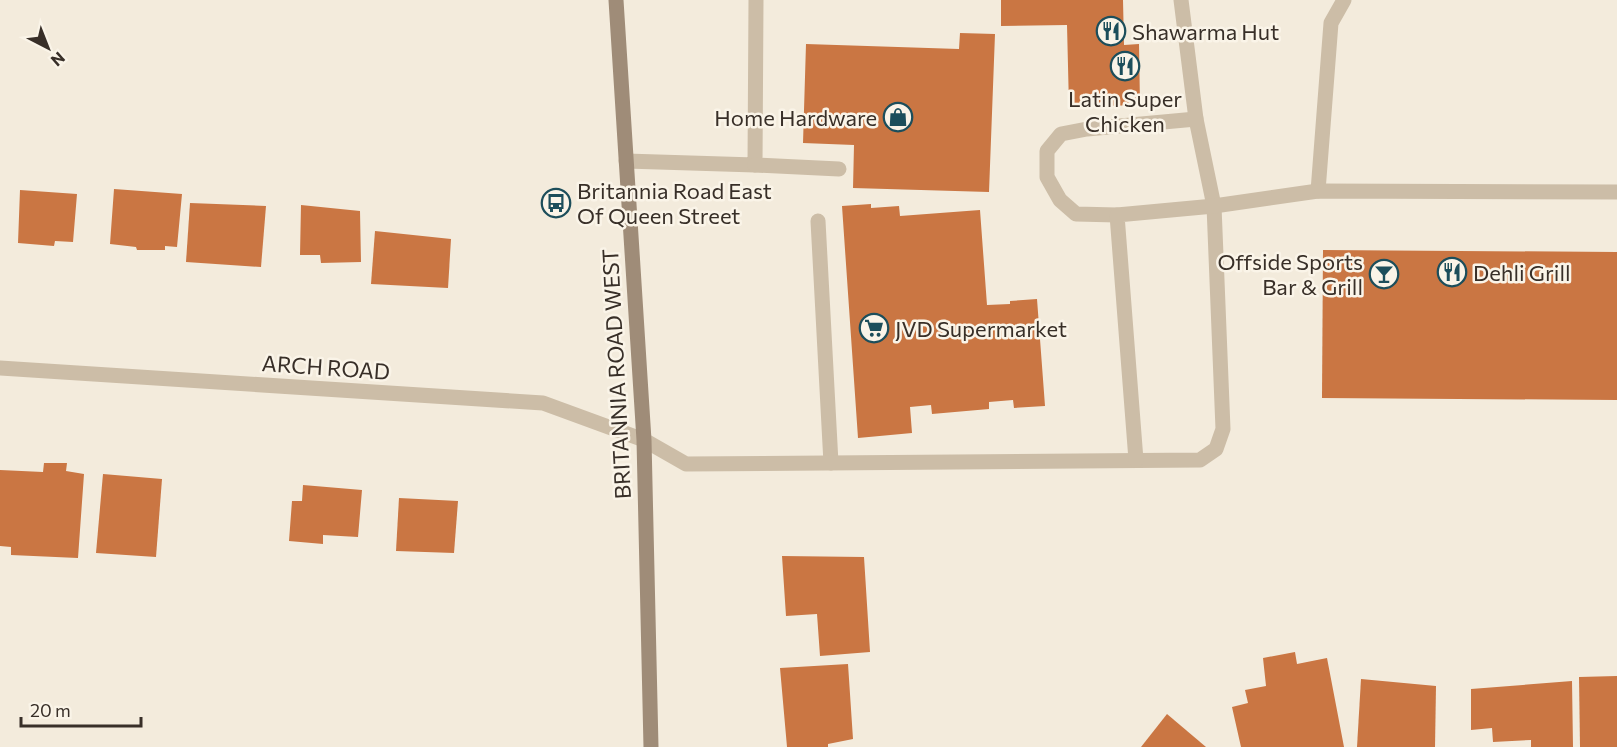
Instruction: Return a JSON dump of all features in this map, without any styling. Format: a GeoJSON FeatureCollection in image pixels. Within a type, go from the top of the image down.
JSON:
{"type":"FeatureCollection","features":[{"type":"Feature","properties":{"kind":"main road","name":"BRITANNIA ROAD WEST"},"geometry":{"type":"LineString","coordinates":[[616,0],[644,440],[651,747]]}},
{"type":"Feature","properties":{"kind":"street"},"geometry":{"type":"LineString","coordinates":[[755,165],[756,0]]}},
{"type":"Feature","properties":{"kind":"street","name":"ARCH ROAD"},"geometry":{"type":"LineString","coordinates":[[0,368],[543,403],[644,440],[686,464],[1200,460],[1216,449],[1223,429],[1214,206],[1196,119],[1181,0]]}},
{"type":"Feature","properties":{"kind":"street"},"geometry":{"type":"LineString","coordinates":[[1318,192],[1331,23],[1344,0]]}},
{"type":"Feature","properties":{"kind":"street"},"geometry":{"type":"LineString","coordinates":[[1196,119],[1086,129],[1061,134],[1047,151],[1047,177],[1060,200],[1076,214],[1117,215],[1214,206],[1318,192],[1617,192]]}},
{"type":"Feature","properties":{"kind":"street"},"geometry":{"type":"LineString","coordinates":[[626,161],[839,169]]}},
{"type":"Feature","properties":{"kind":"street"},"geometry":{"type":"LineString","coordinates":[[1117,215],[1136,460]]}},
{"type":"Feature","properties":{"kind":"street"},"geometry":{"type":"LineString","coordinates":[[818,221],[831,463]]}},
{"type":"Feature","properties":{"kind":"building"},"geometry":{"type":"Polygon","coordinates":[[[1001,0],[1123,0],[1124,45],[1139,44],[1140,105],[1069,107],[1067,25],[1001,26],[1001,0]]]}},
{"type":"Feature","properties":{"kind":"building","name":"Home Hardware"},"geometry":{"type":"Polygon","coordinates":[[[960,33],[995,34],[989,192],[853,188],[854,145],[803,143],[806,44],[959,49],[960,33]]]}},
{"type":"Feature","properties":{"kind":"building"},"geometry":{"type":"Polygon","coordinates":[[[114,189],[182,194],[177,247],[165,246],[165,250],[137,250],[136,247],[110,244],[114,189]]]}},
{"type":"Feature","properties":{"kind":"building"},"geometry":{"type":"Polygon","coordinates":[[[20,190],[77,194],[73,242],[55,241],[54,246],[18,243],[20,190]]]}},
{"type":"Feature","properties":{"kind":"building"},"geometry":{"type":"Polygon","coordinates":[[[190,203],[266,206],[261,267],[186,262],[190,203]]]}},
{"type":"Feature","properties":{"kind":"building"},"geometry":{"type":"Polygon","coordinates":[[[871,204],[871,208],[899,206],[900,216],[980,210],[987,305],[1037,299],[1045,406],[1014,408],[1013,400],[989,402],[989,409],[932,414],[931,405],[910,407],[912,433],[858,438],[842,206],[871,204]]]}},
{"type":"Feature","properties":{"kind":"building"},"geometry":{"type":"Polygon","coordinates":[[[301,205],[360,211],[361,262],[321,263],[320,255],[300,255],[301,205]]]}},
{"type":"Feature","properties":{"kind":"building"},"geometry":{"type":"Polygon","coordinates":[[[375,231],[451,239],[448,288],[371,284],[375,231]]]}},
{"type":"Feature","properties":{"kind":"building"},"geometry":{"type":"Polygon","coordinates":[[[1323,250],[1617,252],[1617,400],[1322,398],[1323,250]]]}},
{"type":"Feature","properties":{"kind":"building"},"geometry":{"type":"Polygon","coordinates":[[[44,463],[67,463],[66,471],[84,474],[78,558],[11,555],[11,547],[0,546],[0,470],[43,472],[44,463]]]}},
{"type":"Feature","properties":{"kind":"building"},"geometry":{"type":"Polygon","coordinates":[[[103,474],[162,479],[156,557],[96,553],[103,474]]]}},
{"type":"Feature","properties":{"kind":"building"},"geometry":{"type":"Polygon","coordinates":[[[303,485],[362,490],[358,537],[323,535],[323,544],[289,541],[292,501],[302,501],[303,485]]]}},
{"type":"Feature","properties":{"kind":"building"},"geometry":{"type":"Polygon","coordinates":[[[399,498],[458,501],[454,553],[396,551],[399,498]]]}},
{"type":"Feature","properties":{"kind":"building"},"geometry":{"type":"Polygon","coordinates":[[[782,556],[864,557],[870,652],[820,656],[817,614],[786,616],[782,556]]]}},
{"type":"Feature","properties":{"kind":"building"},"geometry":{"type":"Polygon","coordinates":[[[1295,652],[1297,664],[1327,658],[1344,747],[1241,747],[1232,707],[1248,703],[1245,690],[1266,686],[1263,658],[1295,652]]]}},
{"type":"Feature","properties":{"kind":"building"},"geometry":{"type":"Polygon","coordinates":[[[848,664],[853,739],[828,744],[828,747],[787,747],[780,668],[848,664]]]}},
{"type":"Feature","properties":{"kind":"building"},"geometry":{"type":"Polygon","coordinates":[[[1617,676],[1617,747],[1580,747],[1579,677],[1617,676]]]}},
{"type":"Feature","properties":{"kind":"building"},"geometry":{"type":"Polygon","coordinates":[[[1361,679],[1436,686],[1435,747],[1357,747],[1361,679]]]}},
{"type":"Feature","properties":{"kind":"building"},"geometry":{"type":"Polygon","coordinates":[[[1572,681],[1573,747],[1531,747],[1531,740],[1493,742],[1492,728],[1471,730],[1471,689],[1572,681]]]}},
{"type":"Feature","properties":{"kind":"building"},"geometry":{"type":"Polygon","coordinates":[[[1167,714],[1206,747],[1141,747],[1167,714]]]}},
{"type":"Feature","properties":{"kind":"place","name":"Shawarma Hut"},"geometry":{"type":"Point","coordinates":[1111,31]}},
{"type":"Feature","properties":{"kind":"place","name":"Latin Super Chicken"},"geometry":{"type":"Point","coordinates":[1125,66]}},
{"type":"Feature","properties":{"kind":"place","name":"Home Hardware"},"geometry":{"type":"Point","coordinates":[898,117]}},
{"type":"Feature","properties":{"kind":"place","name":"Britannia Road East Of Queen Street"},"geometry":{"type":"Point","coordinates":[556,203]}},
{"type":"Feature","properties":{"kind":"place","name":"Dehli Grill"},"geometry":{"type":"Point","coordinates":[1452,272]}},
{"type":"Feature","properties":{"kind":"place","name":"Offside Sports Bar & Grill"},"geometry":{"type":"Point","coordinates":[1384,274]}},
{"type":"Feature","properties":{"kind":"place","name":"JVD Supermarket"},"geometry":{"type":"Point","coordinates":[874,328]}}]}
